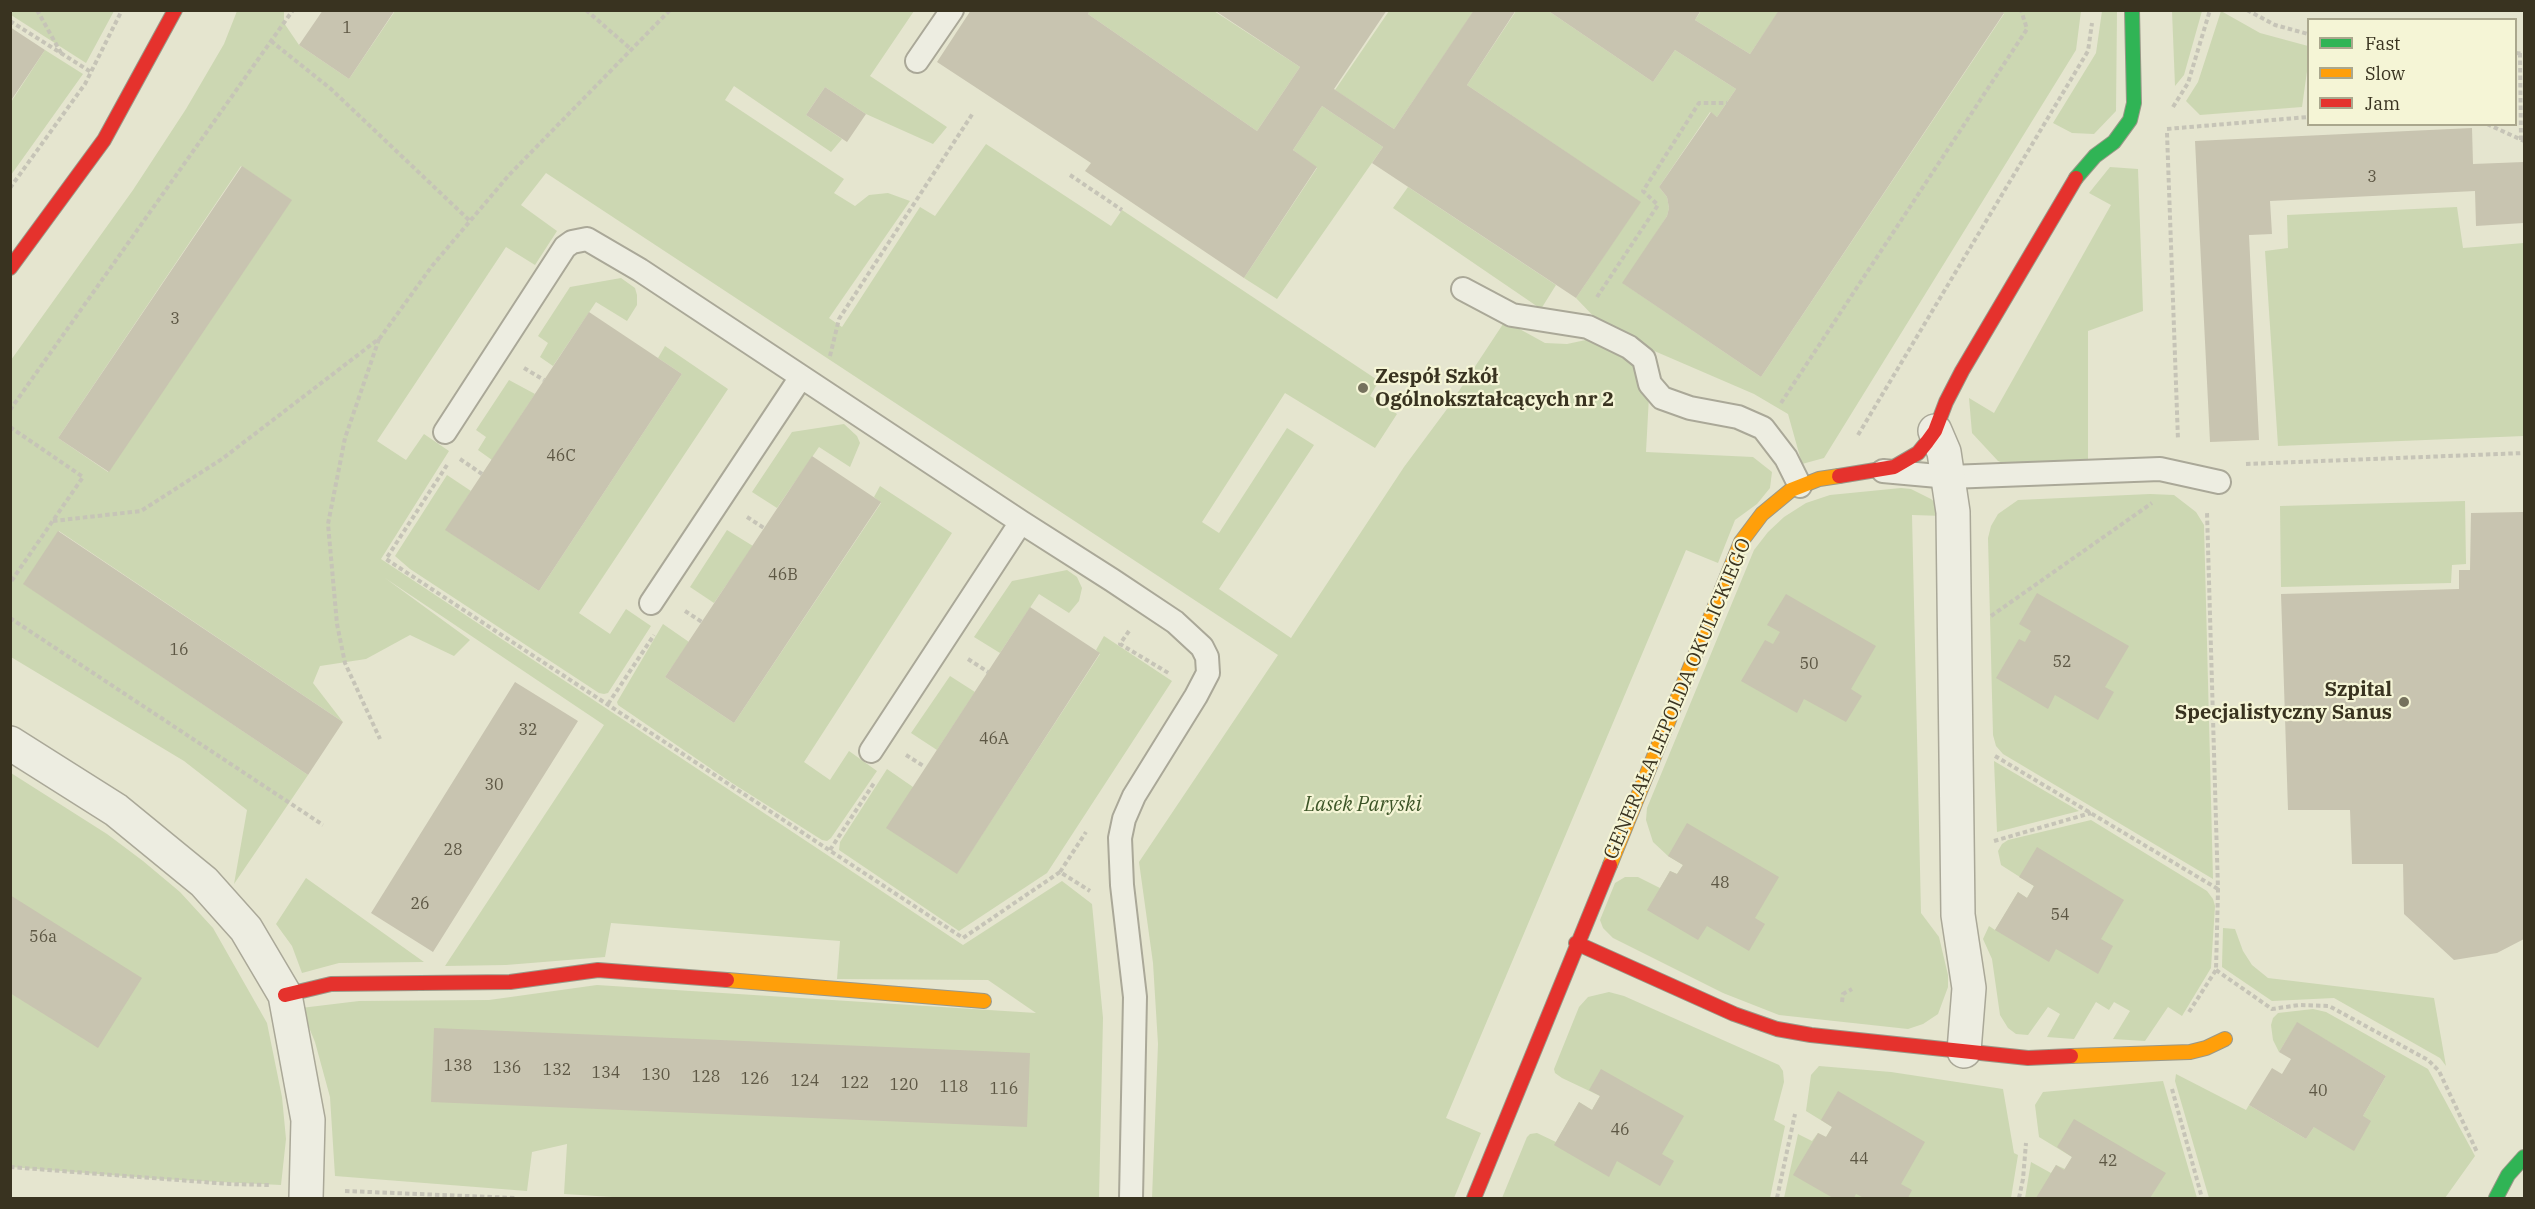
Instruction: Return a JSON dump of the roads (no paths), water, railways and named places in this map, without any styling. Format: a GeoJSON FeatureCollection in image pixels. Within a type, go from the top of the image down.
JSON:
{"type":"FeatureCollection","features":[{"type":"Feature","properties":{"kind":"street"},"geometry":{"type":"LineString","coordinates":[[10,268],[104,140],[175,10]]}},
{"type":"Feature","properties":{"kind":"street","name":"GENERAŁA LEPOLDA OKULICKIEGO"},"geometry":{"type":"LineString","coordinates":[[1474,1198],[1741,542],[1762,514],[1777,500],[1800,486],[1819,479],[1882,471],[1905,462],[1918,453],[1935,431],[1946,402],[1972,353],[2070,185],[2095,156],[2114,142],[2130,120],[2134,103],[2132,10]]}},
{"type":"Feature","properties":{"kind":"street"},"geometry":{"type":"LineString","coordinates":[[1935,431],[1944,452],[1953,512],[1958,915],[1969,988],[1964,1051]]}},
{"type":"Feature","properties":{"kind":"street"},"geometry":{"type":"LineString","coordinates":[[10,743],[117,810],[204,882],[246,929],[285,995],[308,1120],[307,1194]]}},
{"type":"Feature","properties":{"kind":"street"},"geometry":{"type":"LineString","coordinates":[[1576,943],[1734,1014],[1777,1029],[1834,1038],[2028,1058],[2177,1052],[2206,1048],[2225,1039]]}},
{"type":"Feature","properties":{"kind":"street"},"geometry":{"type":"LineString","coordinates":[[285,995],[331,984],[510,982],[598,970],[984,1001]]}},
{"type":"Feature","properties":{"kind":"street"},"geometry":{"type":"LineString","coordinates":[[2496,1198],[2508,1175],[2524,1157]]}},
{"type":"Feature","properties":{"kind":"lane"},"geometry":{"type":"LineString","coordinates":[[917,61],[952,10]]}},
{"type":"Feature","properties":{"kind":"lane"},"geometry":{"type":"LineString","coordinates":[[445,432],[565,247],[579,240],[595,242],[1147,603],[1175,622],[1202,647],[1207,657],[1208,673],[1134,796],[1124,819],[1120,838],[1122,885],[1135,997],[1131,1198]]}},
{"type":"Feature","properties":{"kind":"lane"},"geometry":{"type":"LineString","coordinates":[[1463,289],[1512,315],[1588,327],[1629,346],[1647,363],[1650,384],[1662,398],[1690,408],[1738,417],[1763,428],[1786,458],[1800,486]]}},
{"type":"Feature","properties":{"kind":"lane"},"geometry":{"type":"LineString","coordinates":[[651,603],[807,381]]}},
{"type":"Feature","properties":{"kind":"lane","name":"GENERAŁA LEPOLDA OKULICKIEGO"},"geometry":{"type":"LineString","coordinates":[[1882,471],[1949,477],[2146,468],[2170,470],[2219,482]]}},
{"type":"Feature","properties":{"kind":"lane"},"geometry":{"type":"LineString","coordinates":[[871,751],[1021,522]]}},
{"type":"Feature","properties":{"kind":"place","name":"Zespół Szkół Ogólnokształcących nr 2"},"geometry":{"type":"Point","coordinates":[1363,388]}},
{"type":"Feature","properties":{"kind":"place","name":"Szpital Specjalistyczny Sanus"},"geometry":{"type":"Point","coordinates":[2404,702]}},
{"type":"Feature","properties":{"kind":"park label","name":"Lasek Paryski"},"geometry":{"type":"Point","coordinates":[1363,805]}}]}
